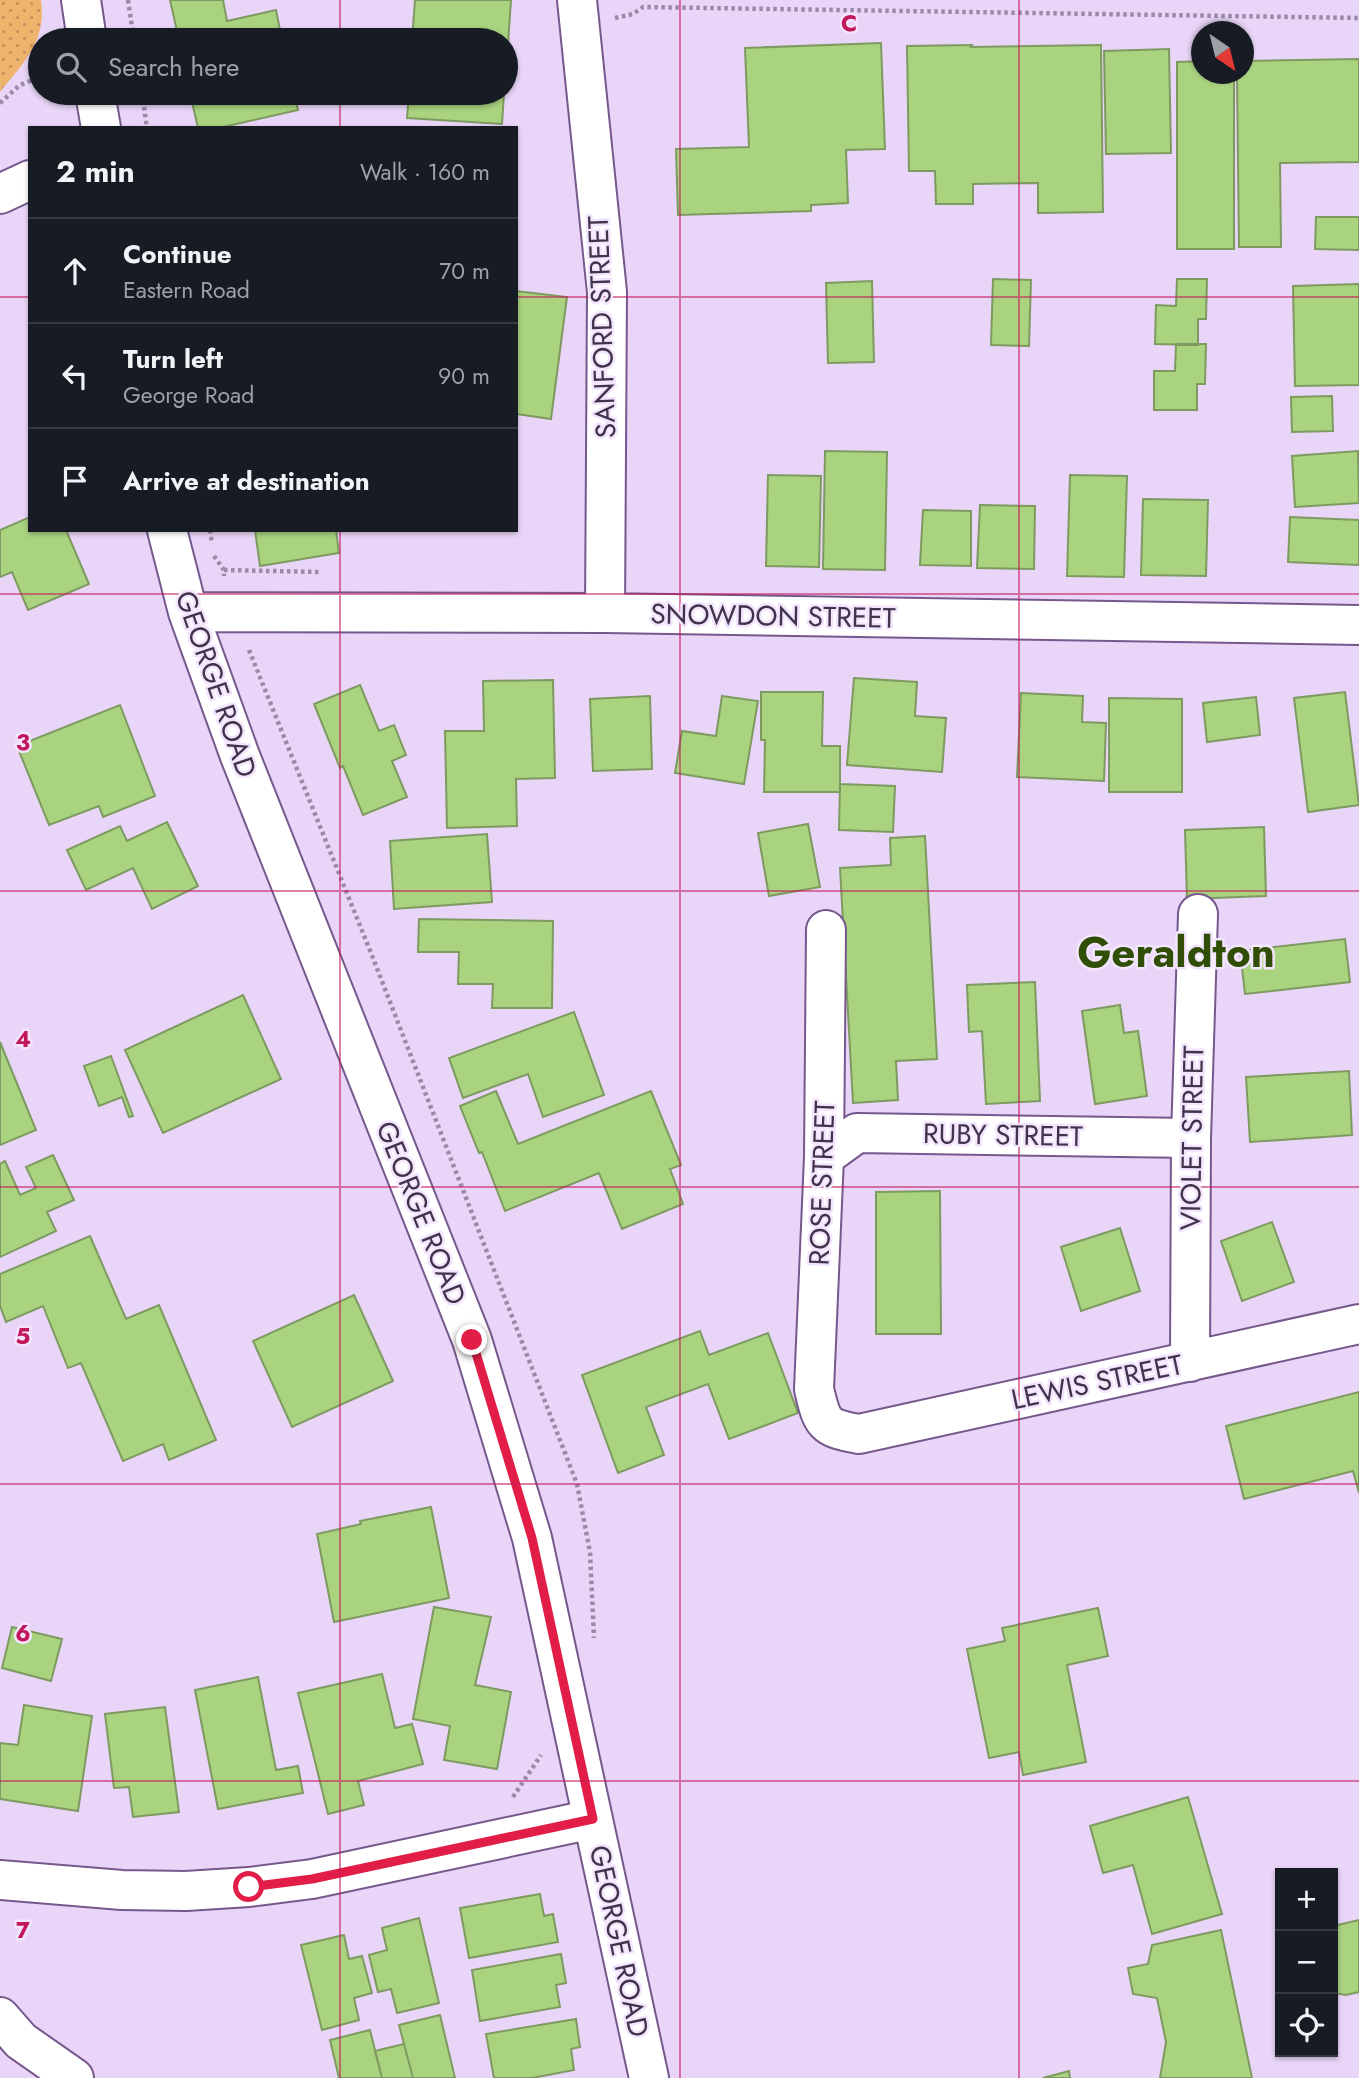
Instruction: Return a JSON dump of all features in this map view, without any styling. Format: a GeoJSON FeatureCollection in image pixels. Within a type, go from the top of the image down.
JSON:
{"type":"FeatureCollection","features":[{"type":"Feature","properties":{"kind":"street"},"geometry":{"type":"LineString","coordinates":[[81,0],[85,28]]}},
{"type":"Feature","properties":{"kind":"street","name":"SANFORD STREET"},"geometry":{"type":"LineString","coordinates":[[578,0],[607,292],[605,613]]}},
{"type":"Feature","properties":{"kind":"street"},"geometry":{"type":"LineString","coordinates":[[97,105],[101,126]]}},
{"type":"Feature","properties":{"kind":"street"},"geometry":{"type":"LineString","coordinates":[[0,194],[28,181]]}},
{"type":"Feature","properties":{"kind":"street","name":"GEORGE ROAD"},"geometry":{"type":"LineString","coordinates":[[168,532],[188,612],[240,756],[472,1340],[532,1538],[649,2078]]}},
{"type":"Feature","properties":{"kind":"street","name":"SNOWDON STREET"},"geometry":{"type":"LineString","coordinates":[[188,612],[605,613],[1359,625]]}},
{"type":"Feature","properties":{"kind":"street","name":"VIOLET STREET"},"geometry":{"type":"LineString","coordinates":[[1190,1362],[1191,1138],[1198,914]]}},
{"type":"Feature","properties":{"kind":"street","name":"ROSE STREET"},"geometry":{"type":"LineString","coordinates":[[826,930],[824,1157],[814,1389],[820,1415],[834,1430]]}},
{"type":"Feature","properties":{"kind":"street","name":"RUBY STREET"},"geometry":{"type":"LineString","coordinates":[[824,1157],[857,1133],[1191,1138]]}},
{"type":"Feature","properties":{"kind":"street","name":"LEWIS STREET"},"geometry":{"type":"LineString","coordinates":[[834,1430],[859,1434],[1359,1324]]}},
{"type":"Feature","properties":{"kind":"street"},"geometry":{"type":"LineString","coordinates":[[0,1880],[122,1890],[186,1891],[249,1887],[312,1879],[593,1819]]}},
{"type":"Feature","properties":{"kind":"street"},"geometry":{"type":"LineString","coordinates":[[0,2017],[21,2041],[75,2078]]}},
{"type":"Feature","properties":{"kind":"path"},"geometry":{"type":"LineString","coordinates":[[128,0],[132,28]]}},
{"type":"Feature","properties":{"kind":"path"},"geometry":{"type":"LineString","coordinates":[[613,19],[633,14],[643,7],[1359,18]]}},
{"type":"Feature","properties":{"kind":"path"},"geometry":{"type":"LineString","coordinates":[[0,103],[20,85],[28,82]]}},
{"type":"Feature","properties":{"kind":"path"},"geometry":{"type":"LineString","coordinates":[[144,105],[147,126]]}},
{"type":"Feature","properties":{"kind":"path"},"geometry":{"type":"LineString","coordinates":[[210,532],[214,556],[224,570],[225,586]]}},
{"type":"Feature","properties":{"kind":"path"},"geometry":{"type":"LineString","coordinates":[[509,1800],[517,1793],[544,1751]]}},
{"type":"Feature","properties":{"kind":"shaded area"},"geometry":{"type":"Polygon","coordinates":[[[0,0],[41,0],[40,28],[28,28],[28,56],[0,92],[0,0]]]}},
{"type":"Feature","properties":{"kind":"building"},"geometry":{"type":"Polygon","coordinates":[[[170,0],[223,0],[227,21],[276,10],[280,28],[176,28],[170,0]]]}},
{"type":"Feature","properties":{"kind":"building"},"geometry":{"type":"Polygon","coordinates":[[[415,0],[511,0],[509,28],[413,28],[415,0]]]}},
{"type":"Feature","properties":{"kind":"building"},"geometry":{"type":"Polygon","coordinates":[[[881,43],[885,149],[846,150],[848,203],[811,205],[811,211],[678,215],[676,149],[749,147],[745,48],[881,43]]]}},
{"type":"Feature","properties":{"kind":"building"},"geometry":{"type":"Polygon","coordinates":[[[972,45],[971,47],[1101,45],[1103,212],[1038,213],[1038,183],[973,184],[973,204],[936,204],[935,171],[909,171],[907,46],[972,45]]]}},
{"type":"Feature","properties":{"kind":"building"},"geometry":{"type":"Polygon","coordinates":[[[1169,49],[1171,153],[1106,154],[1104,51],[1169,49]]]}},
{"type":"Feature","properties":{"kind":"building"},"geometry":{"type":"Polygon","coordinates":[[[1359,59],[1359,162],[1280,163],[1281,247],[1239,247],[1237,84],[1254,84],[1254,61],[1359,59]]]}},
{"type":"Feature","properties":{"kind":"building"},"geometry":{"type":"Polygon","coordinates":[[[1191,61],[1191,84],[1234,84],[1234,249],[1177,249],[1177,62],[1191,61]]]}},
{"type":"Feature","properties":{"kind":"building"},"geometry":{"type":"Polygon","coordinates":[[[193,105],[297,105],[298,110],[228,126],[198,126],[193,105]]]}},
{"type":"Feature","properties":{"kind":"building"},"geometry":{"type":"Polygon","coordinates":[[[408,105],[503,105],[502,124],[407,118],[408,105]]]}},
{"type":"Feature","properties":{"kind":"building"},"geometry":{"type":"Polygon","coordinates":[[[1316,217],[1359,217],[1359,250],[1315,249],[1316,217]]]}},
{"type":"Feature","properties":{"kind":"building"},"geometry":{"type":"Polygon","coordinates":[[[993,279],[1031,280],[1029,346],[991,345],[993,279]]]}},
{"type":"Feature","properties":{"kind":"building"},"geometry":{"type":"Polygon","coordinates":[[[1177,279],[1207,279],[1206,319],[1198,319],[1198,345],[1155,344],[1156,305],[1176,306],[1177,279]]]}},
{"type":"Feature","properties":{"kind":"building"},"geometry":{"type":"Polygon","coordinates":[[[872,281],[874,362],[828,363],[826,283],[872,281]]]}},
{"type":"Feature","properties":{"kind":"building"},"geometry":{"type":"Polygon","coordinates":[[[1359,284],[1359,385],[1295,386],[1293,286],[1359,284]]]}},
{"type":"Feature","properties":{"kind":"building"},"geometry":{"type":"Polygon","coordinates":[[[518,291],[567,297],[551,419],[518,414],[518,291]]]}},
{"type":"Feature","properties":{"kind":"building"},"geometry":{"type":"Polygon","coordinates":[[[1176,344],[1206,344],[1205,384],[1197,384],[1197,410],[1154,410],[1154,371],[1175,371],[1176,344]]]}},
{"type":"Feature","properties":{"kind":"building"},"geometry":{"type":"Polygon","coordinates":[[[1332,396],[1333,431],[1292,432],[1291,397],[1332,396]]]}},
{"type":"Feature","properties":{"kind":"building"},"geometry":{"type":"Polygon","coordinates":[[[825,451],[887,452],[885,570],[823,569],[825,451]]]}},
{"type":"Feature","properties":{"kind":"building"},"geometry":{"type":"Polygon","coordinates":[[[1358,451],[1359,503],[1295,507],[1292,456],[1358,451]]]}},
{"type":"Feature","properties":{"kind":"building"},"geometry":{"type":"Polygon","coordinates":[[[768,475],[821,476],[819,567],[766,566],[768,475]]]}},
{"type":"Feature","properties":{"kind":"building"},"geometry":{"type":"Polygon","coordinates":[[[1070,475],[1127,476],[1124,577],[1067,576],[1070,475]]]}},
{"type":"Feature","properties":{"kind":"building"},"geometry":{"type":"Polygon","coordinates":[[[1143,499],[1208,500],[1206,576],[1141,575],[1143,499]]]}},
{"type":"Feature","properties":{"kind":"building"},"geometry":{"type":"Polygon","coordinates":[[[980,505],[1035,506],[1034,569],[977,568],[980,505]]]}},
{"type":"Feature","properties":{"kind":"building"},"geometry":{"type":"Polygon","coordinates":[[[923,510],[971,511],[971,566],[920,565],[923,510]]]}},
{"type":"Feature","properties":{"kind":"building"},"geometry":{"type":"Polygon","coordinates":[[[1290,517],[1359,520],[1359,565],[1288,562],[1290,517]]]}},
{"type":"Feature","properties":{"kind":"building"},"geometry":{"type":"Polygon","coordinates":[[[28,518],[28,532],[67,532],[89,584],[28,610],[12,572],[0,577],[0,530],[28,518]]]}},
{"type":"Feature","properties":{"kind":"building"},"geometry":{"type":"Polygon","coordinates":[[[255,532],[336,532],[339,553],[260,566],[255,532]]]}},
{"type":"Feature","properties":{"kind":"building"},"geometry":{"type":"Polygon","coordinates":[[[854,678],[917,682],[915,716],[946,718],[942,772],[847,765],[854,678]]]}},
{"type":"Feature","properties":{"kind":"building"},"geometry":{"type":"Polygon","coordinates":[[[553,680],[555,778],[516,779],[517,826],[447,828],[445,731],[484,731],[483,681],[553,680]]]}},
{"type":"Feature","properties":{"kind":"building"},"geometry":{"type":"Polygon","coordinates":[[[360,685],[379,731],[394,725],[406,755],[392,761],[407,797],[363,815],[314,704],[360,685]]]}},
{"type":"Feature","properties":{"kind":"building"},"geometry":{"type":"Polygon","coordinates":[[[761,692],[823,692],[822,746],[840,746],[840,792],[764,792],[765,740],[761,740],[761,692]]]}},
{"type":"Feature","properties":{"kind":"building"},"geometry":{"type":"Polygon","coordinates":[[[1345,692],[1359,805],[1308,812],[1294,698],[1345,692]]]}},
{"type":"Feature","properties":{"kind":"building"},"geometry":{"type":"Polygon","coordinates":[[[1021,693],[1083,696],[1082,722],[1106,723],[1104,781],[1017,777],[1021,693]]]}},
{"type":"Feature","properties":{"kind":"building"},"geometry":{"type":"Polygon","coordinates":[[[650,696],[652,769],[593,771],[590,699],[650,696]]]}},
{"type":"Feature","properties":{"kind":"building"},"geometry":{"type":"Polygon","coordinates":[[[722,696],[758,701],[744,784],[675,773],[682,731],[716,736],[722,696]]]}},
{"type":"Feature","properties":{"kind":"building"},"geometry":{"type":"Polygon","coordinates":[[[1256,697],[1260,735],[1207,742],[1203,703],[1256,697]]]}},
{"type":"Feature","properties":{"kind":"building"},"geometry":{"type":"Polygon","coordinates":[[[1109,698],[1182,699],[1182,792],[1109,792],[1109,698]]]}},
{"type":"Feature","properties":{"kind":"building"},"geometry":{"type":"Polygon","coordinates":[[[120,705],[155,796],[103,817],[99,806],[49,825],[17,746],[120,705]]]}},
{"type":"Feature","properties":{"kind":"building"},"geometry":{"type":"Polygon","coordinates":[[[840,784],[895,786],[893,832],[839,830],[840,784]]]}},
{"type":"Feature","properties":{"kind":"building"},"geometry":{"type":"Polygon","coordinates":[[[167,822],[198,886],[152,909],[133,868],[86,890],[67,850],[120,826],[127,841],[167,822]]]}},
{"type":"Feature","properties":{"kind":"building"},"geometry":{"type":"Polygon","coordinates":[[[808,824],[820,887],[769,896],[758,833],[808,824]]]}},
{"type":"Feature","properties":{"kind":"building"},"geometry":{"type":"Polygon","coordinates":[[[1264,827],[1266,896],[1187,899],[1185,830],[1264,827]]]}},
{"type":"Feature","properties":{"kind":"building"},"geometry":{"type":"Polygon","coordinates":[[[487,834],[492,902],[394,909],[390,841],[487,834]]]}},
{"type":"Feature","properties":{"kind":"building"},"geometry":{"type":"Polygon","coordinates":[[[925,836],[937,1059],[896,1061],[898,1100],[853,1103],[840,868],[891,865],[890,838],[925,836]]]}},
{"type":"Feature","properties":{"kind":"building"},"geometry":{"type":"Polygon","coordinates":[[[419,919],[553,921],[552,1008],[492,1008],[493,984],[458,984],[459,952],[418,952],[419,919]]]}},
{"type":"Feature","properties":{"kind":"building"},"geometry":{"type":"Polygon","coordinates":[[[1345,939],[1350,982],[1245,994],[1240,951],[1345,939]]]}},
{"type":"Feature","properties":{"kind":"building"},"geometry":{"type":"Polygon","coordinates":[[[1035,982],[1040,1101],[986,1104],[982,1031],[969,1032],[967,985],[1035,982]]]}},
{"type":"Feature","properties":{"kind":"building"},"geometry":{"type":"Polygon","coordinates":[[[243,995],[281,1079],[163,1133],[125,1050],[243,995]]]}},
{"type":"Feature","properties":{"kind":"building"},"geometry":{"type":"Polygon","coordinates":[[[1120,1005],[1124,1033],[1138,1031],[1147,1096],[1095,1104],[1082,1011],[1120,1005]]]}},
{"type":"Feature","properties":{"kind":"building"},"geometry":{"type":"Polygon","coordinates":[[[574,1012],[604,1095],[543,1117],[528,1074],[463,1098],[449,1058],[574,1012]]]}},
{"type":"Feature","properties":{"kind":"building"},"geometry":{"type":"Polygon","coordinates":[[[0,1042],[36,1130],[0,1145],[0,1042]]]}},
{"type":"Feature","properties":{"kind":"building"},"geometry":{"type":"Polygon","coordinates":[[[111,1056],[133,1116],[129,1117],[122,1097],[99,1106],[84,1066],[111,1056]]]}},
{"type":"Feature","properties":{"kind":"building"},"geometry":{"type":"Polygon","coordinates":[[[1349,1071],[1352,1135],[1250,1142],[1246,1077],[1349,1071]]]}},
{"type":"Feature","properties":{"kind":"building"},"geometry":{"type":"Polygon","coordinates":[[[496,1091],[518,1144],[651,1091],[681,1165],[670,1169],[683,1204],[622,1229],[599,1173],[505,1211],[482,1152],[479,1153],[460,1106],[496,1091]]]}},
{"type":"Feature","properties":{"kind":"building"},"geometry":{"type":"Polygon","coordinates":[[[53,1155],[74,1200],[47,1212],[56,1231],[0,1257],[0,1164],[5,1161],[20,1195],[36,1188],[26,1167],[53,1155]]]}},
{"type":"Feature","properties":{"kind":"building"},"geometry":{"type":"Polygon","coordinates":[[[940,1191],[941,1334],[876,1334],[876,1192],[940,1191]]]}},
{"type":"Feature","properties":{"kind":"building"},"geometry":{"type":"Polygon","coordinates":[[[1272,1222],[1294,1282],[1242,1301],[1221,1241],[1272,1222]]]}},
{"type":"Feature","properties":{"kind":"building"},"geometry":{"type":"Polygon","coordinates":[[[1120,1228],[1140,1291],[1081,1311],[1061,1247],[1120,1228]]]}},
{"type":"Feature","properties":{"kind":"building"},"geometry":{"type":"Polygon","coordinates":[[[90,1236],[126,1319],[159,1305],[216,1440],[169,1460],[163,1444],[123,1461],[81,1363],[68,1368],[43,1306],[6,1322],[0,1306],[0,1274],[90,1236]]]}},
{"type":"Feature","properties":{"kind":"building"},"geometry":{"type":"Polygon","coordinates":[[[354,1295],[393,1381],[292,1427],[253,1341],[354,1295]]]}},
{"type":"Feature","properties":{"kind":"building"},"geometry":{"type":"Polygon","coordinates":[[[700,1331],[709,1355],[768,1333],[798,1413],[729,1439],[708,1384],[646,1407],[664,1455],[618,1473],[582,1375],[700,1331]]]}},
{"type":"Feature","properties":{"kind":"building"},"geometry":{"type":"Polygon","coordinates":[[[1359,1392],[1359,1493],[1353,1471],[1244,1499],[1226,1426],[1359,1392]]]}},
{"type":"Feature","properties":{"kind":"building"},"geometry":{"type":"Polygon","coordinates":[[[431,1507],[449,1598],[334,1622],[317,1534],[361,1524],[360,1521],[431,1507]]]}},
{"type":"Feature","properties":{"kind":"building"},"geometry":{"type":"Polygon","coordinates":[[[434,1607],[491,1617],[475,1685],[511,1692],[497,1769],[444,1760],[450,1726],[413,1719],[434,1607]]]}},
{"type":"Feature","properties":{"kind":"building"},"geometry":{"type":"Polygon","coordinates":[[[1098,1608],[1108,1656],[1067,1665],[1086,1762],[1023,1775],[1019,1752],[989,1758],[967,1649],[1005,1641],[1002,1628],[1098,1608]]]}},
{"type":"Feature","properties":{"kind":"building"},"geometry":{"type":"Polygon","coordinates":[[[12,1627],[62,1639],[51,1681],[2,1668],[12,1627]]]}},
{"type":"Feature","properties":{"kind":"building"},"geometry":{"type":"Polygon","coordinates":[[[382,1674],[395,1728],[412,1724],[423,1764],[358,1781],[364,1805],[328,1814],[298,1693],[382,1674]]]}},
{"type":"Feature","properties":{"kind":"building"},"geometry":{"type":"Polygon","coordinates":[[[258,1677],[276,1770],[298,1766],[303,1793],[218,1809],[195,1690],[258,1677]]]}},
{"type":"Feature","properties":{"kind":"building"},"geometry":{"type":"Polygon","coordinates":[[[24,1705],[92,1716],[78,1811],[0,1799],[0,1743],[18,1745],[24,1705]]]}},
{"type":"Feature","properties":{"kind":"building"},"geometry":{"type":"Polygon","coordinates":[[[165,1707],[179,1812],[133,1817],[129,1787],[114,1788],[105,1714],[165,1707]]]}},
{"type":"Feature","properties":{"kind":"building"},"geometry":{"type":"Polygon","coordinates":[[[1188,1797],[1222,1914],[1152,1934],[1133,1865],[1103,1873],[1090,1826],[1188,1797]]]}},
{"type":"Feature","properties":{"kind":"building"},"geometry":{"type":"Polygon","coordinates":[[[540,1894],[544,1916],[553,1914],[558,1942],[469,1958],[460,1908],[540,1894]]]}},
{"type":"Feature","properties":{"kind":"building"},"geometry":{"type":"Polygon","coordinates":[[[419,1918],[439,2003],[397,2013],[391,1989],[378,1992],[369,1955],[387,1950],[382,1928],[419,1918]]]}},
{"type":"Feature","properties":{"kind":"building"},"geometry":{"type":"Polygon","coordinates":[[[1359,1920],[1359,1992],[1346,1995],[1338,1994],[1338,1925],[1359,1920]]]}},
{"type":"Feature","properties":{"kind":"building"},"geometry":{"type":"Polygon","coordinates":[[[1221,1930],[1252,2078],[1160,2078],[1166,2042],[1157,1998],[1133,1994],[1128,1968],[1148,1964],[1152,1945],[1221,1930]]]}},
{"type":"Feature","properties":{"kind":"building"},"geometry":{"type":"Polygon","coordinates":[[[344,1935],[349,1959],[362,1956],[372,1993],[354,1998],[359,2020],[322,2030],[301,1945],[344,1935]]]}},
{"type":"Feature","properties":{"kind":"building"},"geometry":{"type":"Polygon","coordinates":[[[561,1954],[566,1983],[556,1985],[560,2007],[480,2021],[472,1970],[561,1954]]]}},
{"type":"Feature","properties":{"kind":"building"},"geometry":{"type":"Polygon","coordinates":[[[440,2015],[455,2078],[413,2078],[399,2025],[440,2015]]]}},
{"type":"Feature","properties":{"kind":"building"},"geometry":{"type":"Polygon","coordinates":[[[576,2019],[580,2047],[571,2049],[574,2070],[532,2078],[494,2078],[486,2034],[576,2019]]]}},
{"type":"Feature","properties":{"kind":"building"},"geometry":{"type":"Polygon","coordinates":[[[370,2030],[382,2078],[339,2078],[330,2040],[370,2030]]]}},
{"type":"Feature","properties":{"kind":"building"},"geometry":{"type":"Polygon","coordinates":[[[404,2044],[413,2078],[382,2078],[375,2051],[404,2044]]]}},
{"type":"Feature","properties":{"kind":"building"},"geometry":{"type":"Polygon","coordinates":[[[1069,2071],[1070,2078],[1043,2078],[1069,2071]]]}},
{"type":"Feature","properties":{"kind":"district","name":"Geraldton"},"geometry":{"type":"Point","coordinates":[1176,952]}},
{"type":"Feature","properties":{"kind":"route"},"geometry":{"type":"LineString","coordinates":[[249,1887],[312,1879],[593,1819],[532,1538],[472,1340]]}}]}
